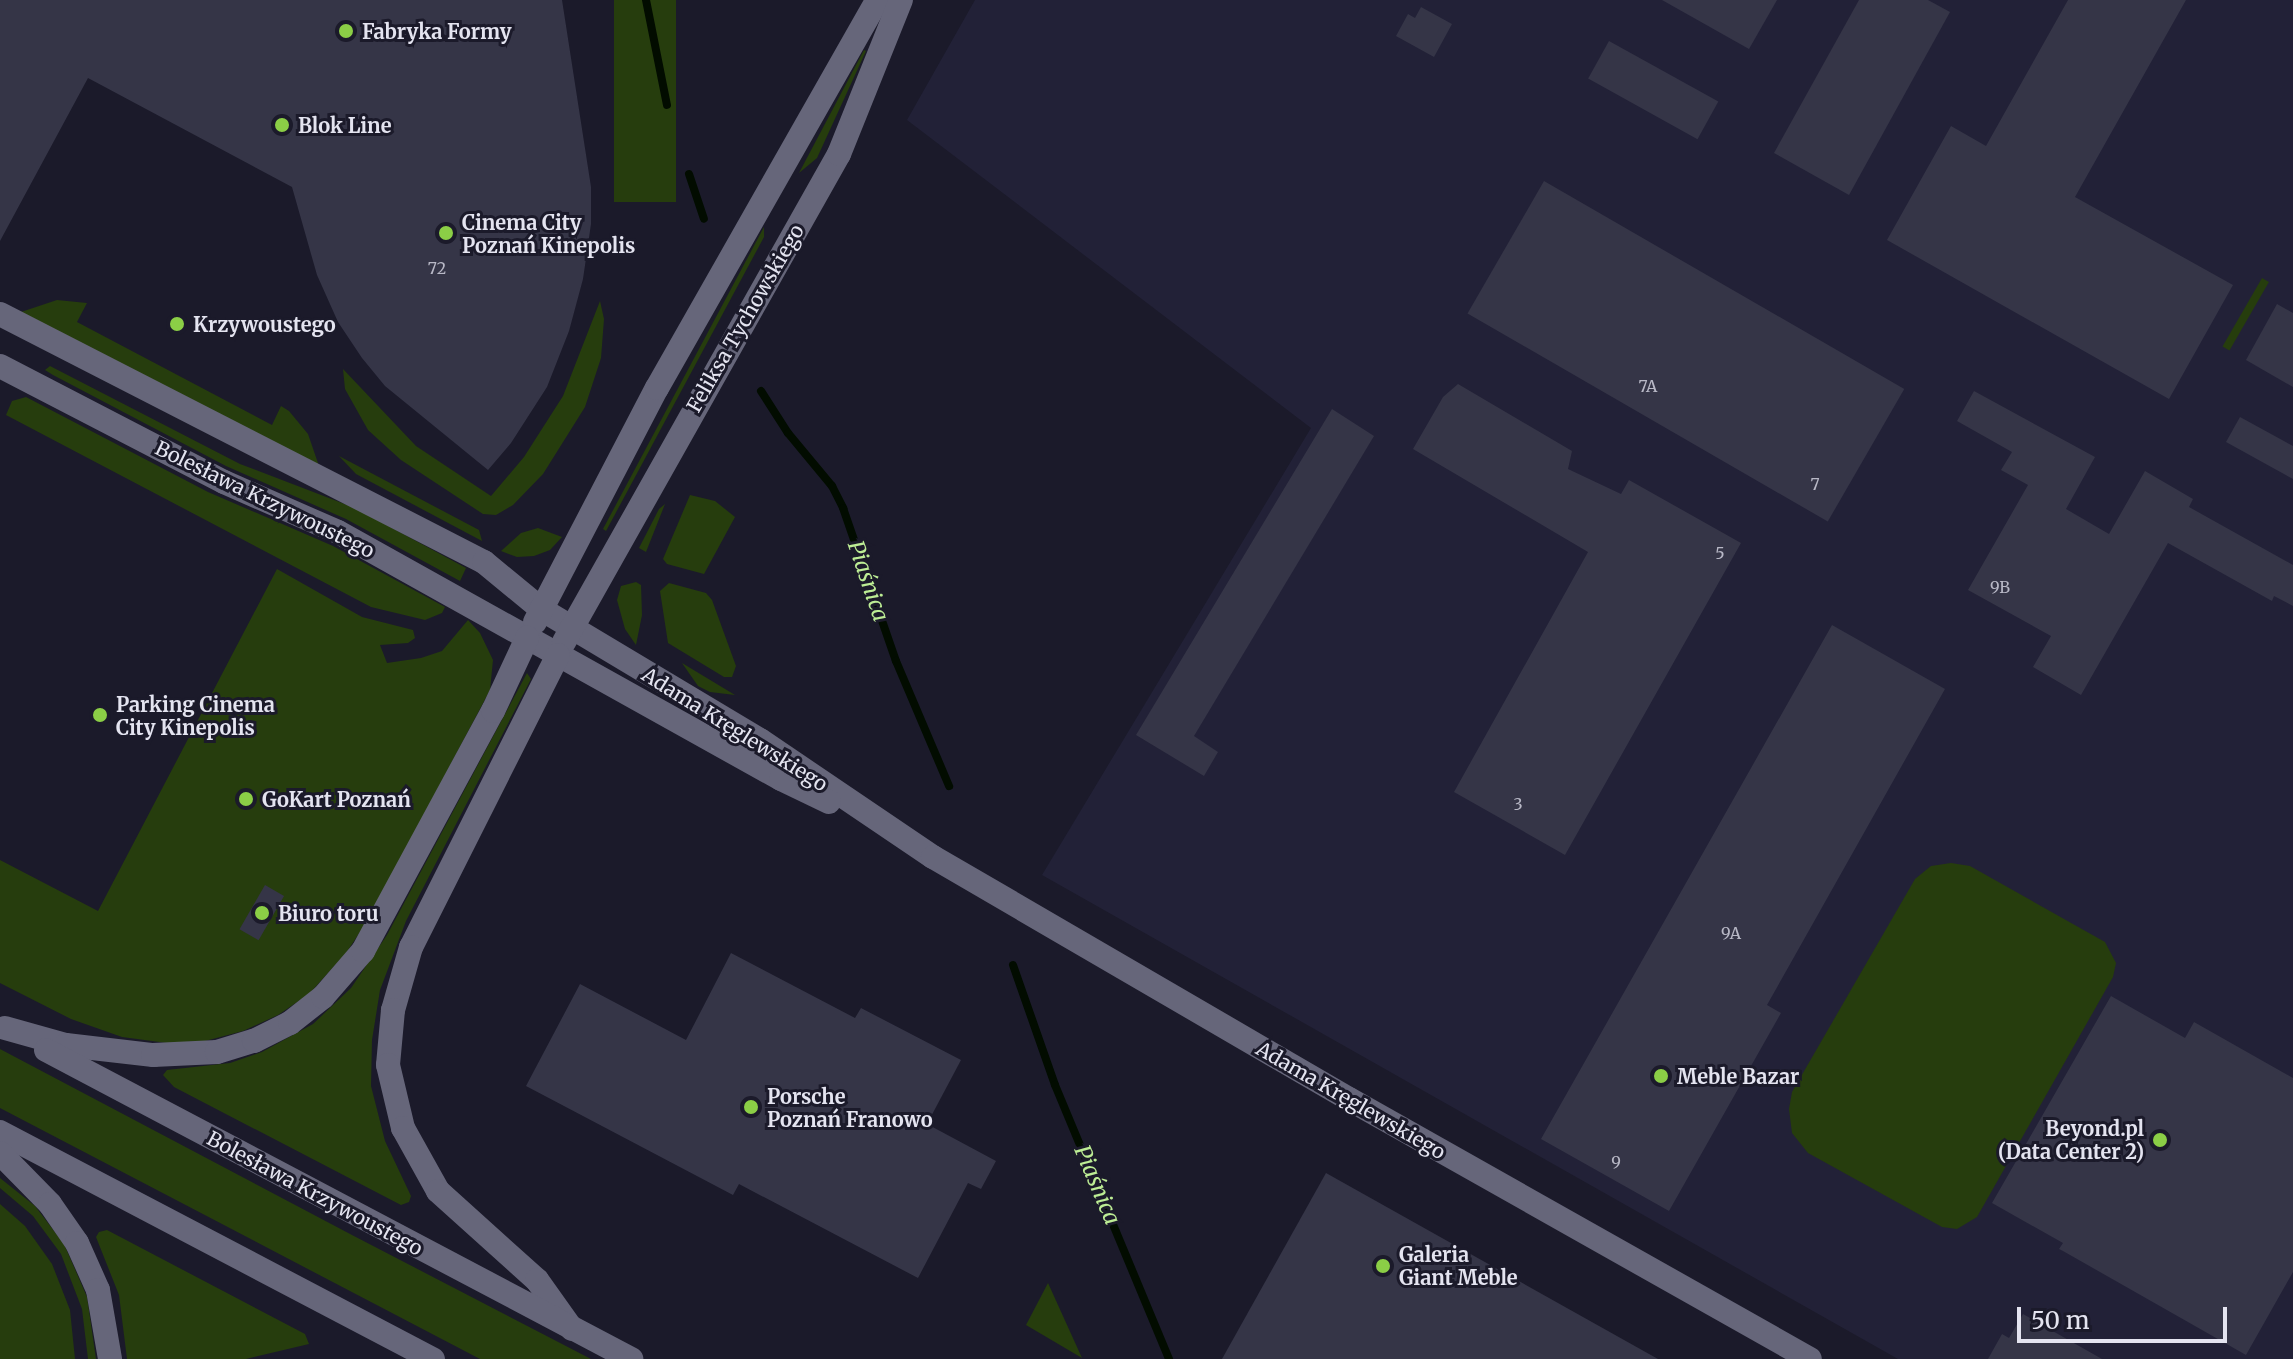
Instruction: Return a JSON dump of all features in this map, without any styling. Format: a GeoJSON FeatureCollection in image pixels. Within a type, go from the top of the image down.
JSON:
{"type":"FeatureCollection","features":[{"type":"Feature","properties":{"kind":"street","name":"Feliksa Tychowskiego"},"geometry":{"type":"LineString","coordinates":[[3,1026],[75,1047],[153,1055],[217,1052],[254,1041],[290,1023],[323,997],[363,951],[493,711],[541,609],[657,388],[877,0]]}},
{"type":"Feature","properties":{"kind":"street","name":"Feliksa Tychowskiego"},"geometry":{"type":"LineString","coordinates":[[572,1329],[537,1280],[438,1191],[403,1128],[388,1065],[393,1010],[411,947],[572,628],[839,154],[901,0]]}},
{"type":"Feature","properties":{"kind":"street"},"geometry":{"type":"LineString","coordinates":[[767,191],[809,206]]}},
{"type":"Feature","properties":{"kind":"street","name":"Bolesława Krzywoustego"},"geometry":{"type":"LineString","coordinates":[[0,314],[484,562],[541,609],[572,628]]}},
{"type":"Feature","properties":{"kind":"street","name":"Bolesława Krzywoustego"},"geometry":{"type":"LineString","coordinates":[[0,366],[224,482],[338,532],[558,655]]}},
{"type":"Feature","properties":{"kind":"street","name":"Adama Kręglewskiego"},"geometry":{"type":"LineString","coordinates":[[572,628],[760,740],[896,834],[1349,1099],[1810,1359]]}},
{"type":"Feature","properties":{"kind":"street","name":"Adama Kręglewskiego"},"geometry":{"type":"LineString","coordinates":[[558,655],[781,779],[896,834]]}},
{"type":"Feature","properties":{"kind":"street","name":"Bolesława Krzywoustego"},"geometry":{"type":"LineString","coordinates":[[3,1026],[631,1359]]}},
{"type":"Feature","properties":{"kind":"street"},"geometry":{"type":"LineString","coordinates":[[0,1132],[433,1359]]}},
{"type":"Feature","properties":{"kind":"street"},"geometry":{"type":"LineString","coordinates":[[0,1153],[50,1204],[86,1259],[98,1290],[110,1359]]}},
{"type":"Feature","properties":{"kind":"shaded area"},"geometry":{"type":"Polygon","coordinates":[[[975,0],[2293,0],[2293,1359],[1898,1359],[1042,875],[1311,428],[907,120],[975,0]]]}},
{"type":"Feature","properties":{"kind":"green space"},"geometry":{"type":"Polygon","coordinates":[[[614,0],[676,0],[676,202],[614,202],[614,0]]]}},
{"type":"Feature","properties":{"kind":"green space"},"geometry":{"type":"Polygon","coordinates":[[[864,50],[817,158],[799,173],[864,50]]]}},
{"type":"Feature","properties":{"kind":"green space"},"geometry":{"type":"Polygon","coordinates":[[[764,227],[764,237],[606,531],[603,529],[764,227]]]}},
{"type":"Feature","properties":{"kind":"green space"},"geometry":{"type":"Polygon","coordinates":[[[2262,278],[2269,282],[2229,350],[2222,346],[2262,278]]]}},
{"type":"Feature","properties":{"kind":"green space"},"geometry":{"type":"Polygon","coordinates":[[[57,300],[87,303],[77,322],[272,425],[281,406],[289,411],[308,434],[319,466],[21,312],[57,300]]]}},
{"type":"Feature","properties":{"kind":"green space"},"geometry":{"type":"Polygon","coordinates":[[[600,301],[604,319],[601,358],[585,407],[543,474],[513,505],[496,515],[483,514],[401,460],[368,430],[345,389],[343,369],[416,446],[491,496],[524,457],[563,396],[600,301]]]}},
{"type":"Feature","properties":{"kind":"green space"},"geometry":{"type":"Polygon","coordinates":[[[50,366],[240,464],[355,508],[466,568],[460,581],[346,519],[226,466],[45,370],[50,366]]]}},
{"type":"Feature","properties":{"kind":"green space"},"geometry":{"type":"Polygon","coordinates":[[[26,397],[208,492],[333,546],[445,607],[442,613],[425,620],[371,607],[6,415],[12,401],[26,397]]]}},
{"type":"Feature","properties":{"kind":"green space"},"geometry":{"type":"Polygon","coordinates":[[[339,456],[479,530],[482,541],[356,474],[339,456]]]}},
{"type":"Feature","properties":{"kind":"green space"},"geometry":{"type":"Polygon","coordinates":[[[690,495],[715,501],[735,517],[704,574],[667,564],[663,559],[690,495]]]}},
{"type":"Feature","properties":{"kind":"green space"},"geometry":{"type":"Polygon","coordinates":[[[665,504],[646,552],[639,548],[659,509],[665,504]]]}},
{"type":"Feature","properties":{"kind":"green space"},"geometry":{"type":"Polygon","coordinates":[[[538,528],[562,537],[550,550],[534,556],[517,557],[501,551],[521,533],[538,528]]]}},
{"type":"Feature","properties":{"kind":"green space"},"geometry":{"type":"Polygon","coordinates":[[[277,569],[362,617],[413,630],[415,638],[408,643],[380,645],[387,663],[442,651],[468,620],[480,633],[493,660],[490,690],[368,920],[346,953],[309,994],[278,1015],[243,1031],[205,1041],[167,1043],[122,1037],[71,1019],[0,983],[0,860],[98,911],[277,569]]]}},
{"type":"Feature","properties":{"kind":"green space"},"geometry":{"type":"Polygon","coordinates":[[[636,582],[641,585],[642,615],[636,645],[625,629],[617,600],[621,586],[636,582]]]}},
{"type":"Feature","properties":{"kind":"green space"},"geometry":{"type":"Polygon","coordinates":[[[669,583],[706,593],[712,600],[736,666],[732,677],[724,677],[668,643],[660,591],[669,583]]]}},
{"type":"Feature","properties":{"kind":"green space"},"geometry":{"type":"Polygon","coordinates":[[[682,663],[735,695],[710,692],[698,686],[682,663]]]}},
{"type":"Feature","properties":{"kind":"green space"},"geometry":{"type":"Polygon","coordinates":[[[527,673],[531,679],[406,921],[380,990],[372,1040],[371,1086],[385,1141],[411,1196],[409,1202],[401,1205],[174,1087],[163,1075],[167,1070],[230,1063],[262,1052],[313,1024],[351,988],[387,935],[527,673]]]}},
{"type":"Feature","properties":{"kind":"green space"},"geometry":{"type":"Polygon","coordinates":[[[1951,863],[1970,866],[2105,942],[2116,963],[2113,977],[1977,1217],[1957,1229],[1942,1227],[1808,1153],[1792,1133],[1789,1109],[1792,1092],[1915,879],[1931,866],[1951,863]]]}},
{"type":"Feature","properties":{"kind":"green space"},"geometry":{"type":"Polygon","coordinates":[[[0,1049],[591,1359],[480,1359],[0,1108],[0,1049]]]}},
{"type":"Feature","properties":{"kind":"green space"},"geometry":{"type":"Polygon","coordinates":[[[0,1178],[35,1206],[64,1244],[87,1297],[96,1359],[88,1359],[82,1309],[61,1254],[33,1216],[0,1188],[0,1178]]]}},
{"type":"Feature","properties":{"kind":"green space"},"geometry":{"type":"Polygon","coordinates":[[[0,1204],[25,1226],[52,1264],[70,1310],[75,1359],[0,1359],[0,1204]]]}},
{"type":"Feature","properties":{"kind":"green space"},"geometry":{"type":"Polygon","coordinates":[[[107,1230],[305,1334],[309,1344],[246,1359],[127,1359],[119,1295],[96,1237],[99,1232],[107,1230]]]}},
{"type":"Feature","properties":{"kind":"green space"},"geometry":{"type":"Polygon","coordinates":[[[1048,1283],[1082,1358],[1026,1325],[1048,1283]]]}},
{"type":"Feature","properties":{"kind":"building","name":"Cinema City Poznań Kinepolis"},"geometry":{"type":"Polygon","coordinates":[[[0,0],[562,0],[591,187],[591,224],[583,279],[569,331],[547,387],[511,443],[488,470],[385,386],[362,358],[338,322],[317,275],[292,187],[88,78],[0,241],[0,0]]]}},
{"type":"Feature","properties":{"kind":"building"},"geometry":{"type":"Polygon","coordinates":[[[1662,0],[1777,0],[1749,49],[1662,0]]]}},
{"type":"Feature","properties":{"kind":"building"},"geometry":{"type":"Polygon","coordinates":[[[1859,0],[1928,0],[1950,12],[1849,195],[1774,153],[1859,0]]]}},
{"type":"Feature","properties":{"kind":"building"},"geometry":{"type":"Polygon","coordinates":[[[2068,0],[2186,0],[2075,197],[2233,285],[2169,399],[1887,240],[1951,126],[1986,146],[2068,0]]]}},
{"type":"Feature","properties":{"kind":"building"},"geometry":{"type":"Polygon","coordinates":[[[1421,7],[1452,24],[1434,57],[1396,36],[1408,14],[1415,18],[1421,7]]]}},
{"type":"Feature","properties":{"kind":"building"},"geometry":{"type":"Polygon","coordinates":[[[1609,41],[1718,102],[1697,139],[1588,79],[1609,41]]]}},
{"type":"Feature","properties":{"kind":"building"},"geometry":{"type":"Polygon","coordinates":[[[1544,181],[1904,389],[1828,522],[1468,314],[1544,181]]]}},
{"type":"Feature","properties":{"kind":"building"},"geometry":{"type":"Polygon","coordinates":[[[2277,304],[2293,313],[2293,387],[2246,360],[2277,304]]]}},
{"type":"Feature","properties":{"kind":"building"},"geometry":{"type":"Polygon","coordinates":[[[1458,384],[1572,451],[1568,469],[1621,494],[1629,480],[1741,543],[1565,855],[1454,792],[1588,552],[1413,449],[1443,397],[1458,384]]]}},
{"type":"Feature","properties":{"kind":"building"},"geometry":{"type":"Polygon","coordinates":[[[1974,391],[2095,457],[2066,509],[2109,534],[2145,471],[2193,499],[2189,507],[2293,565],[2293,606],[2274,596],[2272,601],[2168,543],[2081,695],[2033,667],[2051,636],[1968,590],[2028,485],[2001,470],[2012,452],[1957,421],[1974,391]]]}},
{"type":"Feature","properties":{"kind":"building"},"geometry":{"type":"Polygon","coordinates":[[[1332,409],[1374,436],[1194,736],[1218,752],[1204,776],[1136,735],[1332,409]]]}},
{"type":"Feature","properties":{"kind":"building"},"geometry":{"type":"Polygon","coordinates":[[[2240,417],[2293,446],[2293,479],[2226,442],[2240,417]]]}},
{"type":"Feature","properties":{"kind":"building"},"geometry":{"type":"Polygon","coordinates":[[[1832,625],[1945,689],[1767,1005],[1781,1013],[1669,1211],[1541,1139],[1832,625]]]}},
{"type":"Feature","properties":{"kind":"building","name":"Biuro toru"},"geometry":{"type":"Polygon","coordinates":[[[265,885],[284,896],[259,940],[239,929],[265,885]]]}},
{"type":"Feature","properties":{"kind":"building","name":"Porsche Poznań Franowo"},"geometry":{"type":"Polygon","coordinates":[[[731,953],[855,1018],[861,1008],[961,1060],[927,1124],[996,1161],[981,1189],[968,1183],[918,1278],[739,1184],[733,1195],[526,1086],[580,984],[686,1040],[731,953]]]}},
{"type":"Feature","properties":{"kind":"building","name":"Beyond.pl (Data Center 2)"},"geometry":{"type":"Polygon","coordinates":[[[2111,996],[2185,1038],[2194,1022],[2293,1078],[2293,1272],[2246,1355],[2059,1249],[2063,1243],[1992,1203],[2111,996]]]}},
{"type":"Feature","properties":{"kind":"building","name":"Galeria Giant Meble"},"geometry":{"type":"Polygon","coordinates":[[[1326,1173],[1658,1359],[1222,1359],[1326,1173]]]}},
{"type":"Feature","properties":{"kind":"building"},"geometry":{"type":"Polygon","coordinates":[[[2023,1314],[2102,1359],[1988,1359],[2002,1334],[2009,1338],[2023,1314]]]}},
{"type":"Feature","properties":{"kind":"waterway","name":"Piaśnica"},"geometry":{"type":"LineString","coordinates":[[646,0],[667,105]]}},
{"type":"Feature","properties":{"kind":"waterway","name":"Piaśnica"},"geometry":{"type":"LineString","coordinates":[[689,174],[704,219]]}},
{"type":"Feature","properties":{"kind":"waterway","name":"Piaśnica"},"geometry":{"type":"LineString","coordinates":[[761,391],[788,433],[832,486],[843,508],[896,661],[949,786]]}},
{"type":"Feature","properties":{"kind":"waterway","name":"Piaśnica"},"geometry":{"type":"LineString","coordinates":[[1013,965],[1055,1085],[1169,1359]]}},
{"type":"Feature","properties":{"kind":"place","name":"Fabryka Formy"},"geometry":{"type":"Point","coordinates":[346,31]}},
{"type":"Feature","properties":{"kind":"place","name":"Blok Line"},"geometry":{"type":"Point","coordinates":[282,125]}},
{"type":"Feature","properties":{"kind":"place","name":"Cinema City Poznań Kinepolis"},"geometry":{"type":"Point","coordinates":[446,233]}},
{"type":"Feature","properties":{"kind":"place","name":"Krzywoustego"},"geometry":{"type":"Point","coordinates":[177,324]}},
{"type":"Feature","properties":{"kind":"place","name":"Parking Cinema City Kinepolis"},"geometry":{"type":"Point","coordinates":[100,715]}},
{"type":"Feature","properties":{"kind":"place","name":"GoKart Poznań"},"geometry":{"type":"Point","coordinates":[246,799]}},
{"type":"Feature","properties":{"kind":"place","name":"Biuro toru"},"geometry":{"type":"Point","coordinates":[262,913]}},
{"type":"Feature","properties":{"kind":"place","name":"Meble Bazar"},"geometry":{"type":"Point","coordinates":[1661,1076]}},
{"type":"Feature","properties":{"kind":"place","name":"Porsche Poznań Franowo"},"geometry":{"type":"Point","coordinates":[751,1107]}},
{"type":"Feature","properties":{"kind":"place","name":"Beyond.pl (Data Center 2)"},"geometry":{"type":"Point","coordinates":[2160,1140]}},
{"type":"Feature","properties":{"kind":"place","name":"Galeria Giant Meble"},"geometry":{"type":"Point","coordinates":[1383,1266]}}]}
